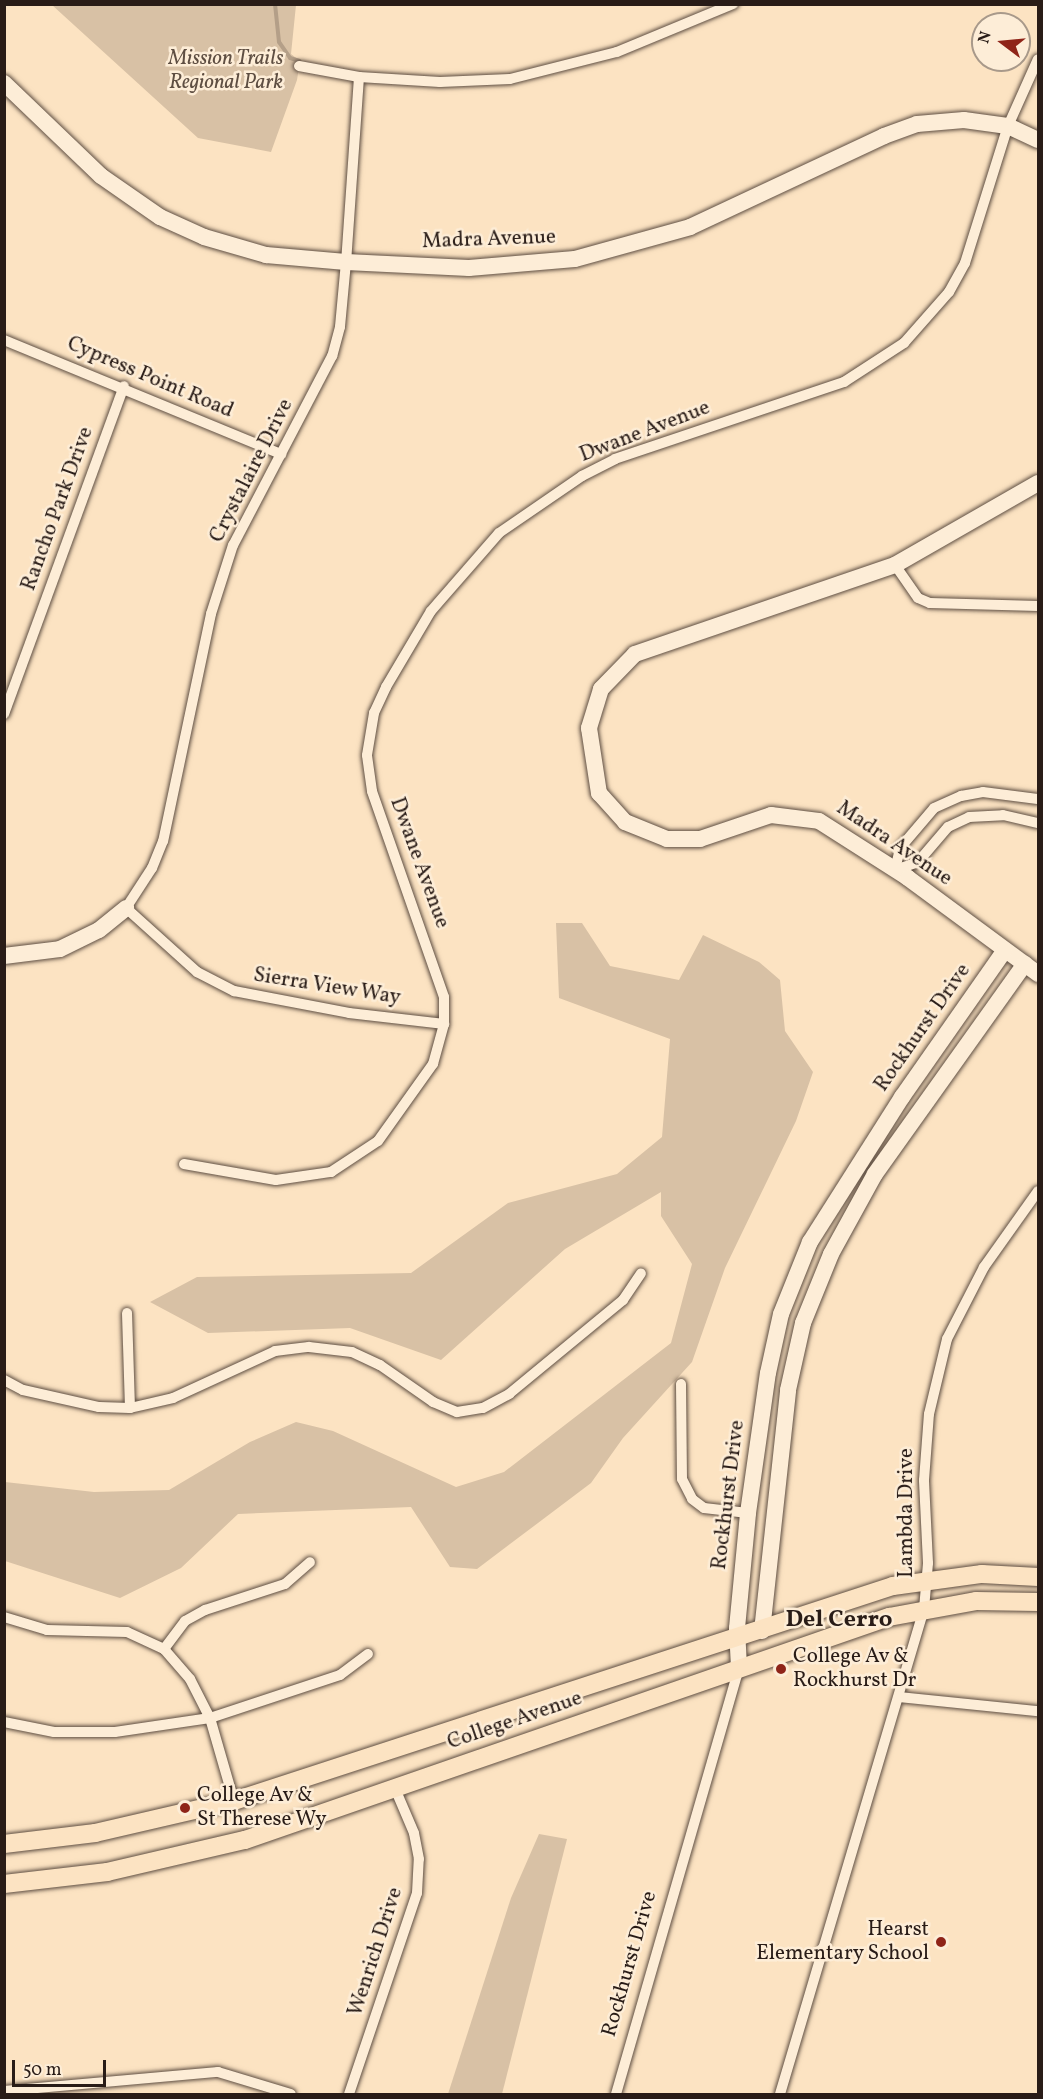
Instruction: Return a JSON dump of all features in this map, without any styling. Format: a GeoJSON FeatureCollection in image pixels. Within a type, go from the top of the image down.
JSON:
{"type":"FeatureCollection","features":[{"type":"Feature","properties":{"kind":"main road","name":"College Avenue"},"geometry":{"type":"LineString","coordinates":[[4,1844],[95,1833],[234,1802],[737,1640],[893,1586],[982,1574],[1038,1577]]}},
{"type":"Feature","properties":{"kind":"main road","name":"College Avenue"},"geometry":{"type":"LineString","coordinates":[[4,1884],[107,1872],[244,1840],[394,1786],[889,1617],[976,1601],[1038,1602]]}},
{"type":"Feature","properties":{"kind":"street"},"geometry":{"type":"LineString","coordinates":[[298,66],[358,77],[440,82],[510,79],[549,72],[617,52],[730,5]]}},
{"type":"Feature","properties":{"kind":"street","name":"Dwane Avenue"},"geometry":{"type":"LineString","coordinates":[[184,1164],[276,1180],[309,1178],[351,1162],[378,1141],[433,1064],[444,1024],[444,997],[437,969],[372,791],[368,769],[374,713],[431,611],[499,533],[582,476],[615,459],[844,382],[904,344],[949,292],[965,263],[1008,126],[1038,59]]}},
{"type":"Feature","properties":{"kind":"street","name":"Crystalaire Drive"},"geometry":{"type":"LineString","coordinates":[[126,908],[152,868],[163,841],[211,614],[232,545],[332,356],[340,327],[358,77]]}},
{"type":"Feature","properties":{"kind":"street","name":"Madra Avenue"},"geometry":{"type":"LineString","coordinates":[[4,83],[101,176],[160,217],[204,237],[266,255],[346,262],[469,268],[575,259],[690,227],[884,136],[917,124],[964,120],[1008,126],[1038,140]]}},
{"type":"Feature","properties":{"kind":"street","name":"Cypress Point Road"},"geometry":{"type":"LineString","coordinates":[[4,340],[124,386],[280,454]]}},
{"type":"Feature","properties":{"kind":"street","name":"Rancho Park Drive"},"geometry":{"type":"LineString","coordinates":[[4,714],[124,386]]}},
{"type":"Feature","properties":{"kind":"street","name":"Madra Avenue"},"geometry":{"type":"LineString","coordinates":[[1032,969],[896,870],[819,821],[788,814],[771,815],[700,839],[667,839],[625,822],[599,793],[589,728],[601,689],[635,654],[895,565],[1038,483]]}},
{"type":"Feature","properties":{"kind":"street"},"geometry":{"type":"LineString","coordinates":[[895,565],[918,598],[930,603],[1038,606]]}},
{"type":"Feature","properties":{"kind":"street"},"geometry":{"type":"LineString","coordinates":[[896,870],[900,848],[934,808],[962,796],[983,792],[1038,799]]}},
{"type":"Feature","properties":{"kind":"street"},"geometry":{"type":"LineString","coordinates":[[896,870],[918,862],[948,827],[969,817],[1003,815],[1038,822]]}},
{"type":"Feature","properties":{"kind":"street"},"geometry":{"type":"LineString","coordinates":[[4,956],[60,949],[99,930],[126,908]]}},
{"type":"Feature","properties":{"kind":"street","name":"Sierra View Way"},"geometry":{"type":"LineString","coordinates":[[126,908],[197,972],[234,991],[349,1013],[444,1024]]}},
{"type":"Feature","properties":{"kind":"street","name":"Rockhurst Drive"},"geometry":{"type":"LineString","coordinates":[[616,2094],[739,1667],[737,1640],[748,1513],[768,1372],[781,1314],[810,1242],[902,1097],[1005,950]]}},
{"type":"Feature","properties":{"kind":"street"},"geometry":{"type":"LineString","coordinates":[[762,1631],[788,1390],[803,1323],[831,1254],[875,1174],[1032,969]]}},
{"type":"Feature","properties":{"kind":"street","name":"Lambda Drive"},"geometry":{"type":"LineString","coordinates":[[780,2094],[924,1609],[928,1582],[924,1480],[929,1414],[947,1340],[984,1267],[1038,1191]]}},
{"type":"Feature","properties":{"kind":"street"},"geometry":{"type":"LineString","coordinates":[[4,1380],[23,1390],[99,1407],[130,1408],[173,1398],[275,1351],[309,1347],[352,1352],[380,1365],[433,1402],[457,1412],[483,1408],[509,1394],[623,1300],[640,1273]]}},
{"type":"Feature","properties":{"kind":"street"},"geometry":{"type":"LineString","coordinates":[[127,1313],[130,1408]]}},
{"type":"Feature","properties":{"kind":"street"},"geometry":{"type":"LineString","coordinates":[[681,1384],[682,1479],[692,1499],[704,1508],[748,1513]]}},
{"type":"Feature","properties":{"kind":"street"},"geometry":{"type":"LineString","coordinates":[[164,1649],[185,1621],[205,1610],[285,1584],[310,1562]]}},
{"type":"Feature","properties":{"kind":"street"},"geometry":{"type":"LineString","coordinates":[[4,1617],[47,1630],[127,1632],[164,1649],[190,1678],[210,1718],[234,1802]]}},
{"type":"Feature","properties":{"kind":"street"},"geometry":{"type":"LineString","coordinates":[[4,1722],[54,1732],[115,1732],[210,1718],[340,1675],[368,1654]]}},
{"type":"Feature","properties":{"kind":"street"},"geometry":{"type":"LineString","coordinates":[[899,1697],[1038,1711]]}},
{"type":"Feature","properties":{"kind":"street","name":"Wenrich Drive"},"geometry":{"type":"LineString","coordinates":[[349,2094],[417,1893],[419,1859],[414,1833],[394,1786]]}},
{"type":"Feature","properties":{"kind":"street"},"geometry":{"type":"LineString","coordinates":[[4,2091],[42,2092],[180,2072],[218,2072],[291,2094]]}},
{"type":"Feature","properties":{"kind":"green space","name":"Mission Trails Regional Park"},"geometry":{"type":"Polygon","coordinates":[[[52,5],[296,5],[291,54],[300,61],[297,80],[271,152],[198,138],[52,5]]]}},
{"type":"Feature","properties":{"kind":"green space"},"geometry":{"type":"Polygon","coordinates":[[[556,923],[582,923],[610,966],[679,980],[703,935],[759,962],[780,980],[785,1031],[813,1072],[796,1121],[725,1268],[692,1362],[623,1438],[591,1483],[477,1569],[450,1567],[411,1507],[238,1514],[181,1568],[120,1598],[5,1561],[5,1482],[94,1492],[169,1490],[250,1442],[296,1422],[333,1431],[456,1487],[504,1472],[671,1343],[692,1264],[661,1216],[661,1192],[565,1249],[441,1360],[350,1328],[208,1333],[150,1302],[197,1277],[411,1273],[508,1203],[617,1174],[662,1137],[670,1039],[559,998],[556,923]]]}},
{"type":"Feature","properties":{"kind":"green space"},"geometry":{"type":"Polygon","coordinates":[[[539,1834],[567,1839],[502,2094],[448,2094],[511,1898],[539,1834]]]}},
{"type":"Feature","properties":{"kind":"waterway"},"geometry":{"type":"LineString","coordinates":[[275,4],[279,42],[290,58],[300,61]]}},
{"type":"Feature","properties":{"kind":"place","name":"College Av & Rockhurst Dr"},"geometry":{"type":"Point","coordinates":[781,1669]}},
{"type":"Feature","properties":{"kind":"place","name":"College Av & St Therese Wy"},"geometry":{"type":"Point","coordinates":[185,1808]}},
{"type":"Feature","properties":{"kind":"place","name":"Hearst Elementary School"},"geometry":{"type":"Point","coordinates":[941,1942]}},
{"type":"Feature","properties":{"kind":"district","name":"Del Cerro"},"geometry":{"type":"Point","coordinates":[839,1621]}}]}
